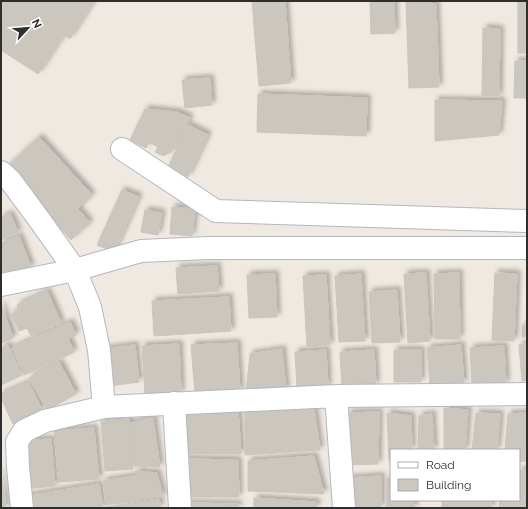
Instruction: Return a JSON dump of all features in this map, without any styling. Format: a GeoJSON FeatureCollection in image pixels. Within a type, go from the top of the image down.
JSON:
{"type":"FeatureCollection","features":[{"type":"Feature","properties":{"kind":"street"},"geometry":{"type":"LineString","coordinates":[[122,149],[216,211],[527,221]]}},
{"type":"Feature","properties":{"kind":"street"},"geometry":{"type":"LineString","coordinates":[[1,172],[10,180],[42,222],[75,270],[90,307],[99,350],[104,407]]}},
{"type":"Feature","properties":{"kind":"street"},"geometry":{"type":"LineString","coordinates":[[1,285],[75,270],[141,251],[208,248],[527,248]]}},
{"type":"Feature","properties":{"kind":"street"},"geometry":{"type":"LineString","coordinates":[[22,508],[17,442],[24,431],[45,421],[104,407],[336,396],[527,394]]}},
{"type":"Feature","properties":{"kind":"street"},"geometry":{"type":"LineString","coordinates":[[336,396],[344,508]]}},
{"type":"Feature","properties":{"kind":"street"},"geometry":{"type":"LineString","coordinates":[[174,403],[180,508]]}},
{"type":"Feature","properties":{"kind":"building"},"geometry":{"type":"Polygon","coordinates":[[[1,1],[94,1],[70,39],[64,35],[38,74],[1,50],[1,1]]]}},
{"type":"Feature","properties":{"kind":"building"},"geometry":{"type":"Polygon","coordinates":[[[252,1],[285,1],[291,83],[259,86],[252,1]]]}},
{"type":"Feature","properties":{"kind":"building"},"geometry":{"type":"Polygon","coordinates":[[[370,1],[394,1],[395,33],[371,34],[370,1]]]}},
{"type":"Feature","properties":{"kind":"building"},"geometry":{"type":"Polygon","coordinates":[[[406,1],[431,1],[432,4],[436,4],[439,87],[409,88],[406,1]]]}},
{"type":"Feature","properties":{"kind":"building"},"geometry":{"type":"Polygon","coordinates":[[[518,1],[527,1],[527,53],[518,53],[518,1]]]}},
{"type":"Feature","properties":{"kind":"building"},"geometry":{"type":"Polygon","coordinates":[[[483,28],[500,29],[499,96],[482,96],[483,28]]]}},
{"type":"Feature","properties":{"kind":"building"},"geometry":{"type":"Polygon","coordinates":[[[515,61],[527,61],[527,98],[514,98],[515,61]]]}},
{"type":"Feature","properties":{"kind":"building"},"geometry":{"type":"Polygon","coordinates":[[[210,78],[212,105],[185,108],[182,80],[210,78]]]}},
{"type":"Feature","properties":{"kind":"building"},"geometry":{"type":"Polygon","coordinates":[[[258,94],[367,98],[366,136],[257,132],[258,94]]]}},
{"type":"Feature","properties":{"kind":"building"},"geometry":{"type":"Polygon","coordinates":[[[435,100],[502,101],[499,135],[435,141],[435,100]]]}},
{"type":"Feature","properties":{"kind":"building"},"geometry":{"type":"Polygon","coordinates":[[[145,109],[177,112],[190,118],[171,152],[163,156],[155,152],[158,147],[149,142],[146,148],[130,140],[145,109]]]}},
{"type":"Feature","properties":{"kind":"building"},"geometry":{"type":"Polygon","coordinates":[[[188,125],[208,135],[188,177],[168,167],[188,125]]]}},
{"type":"Feature","properties":{"kind":"building"},"geometry":{"type":"Polygon","coordinates":[[[39,137],[92,195],[78,209],[90,223],[71,240],[6,168],[39,137]]]}},
{"type":"Feature","properties":{"kind":"building"},"geometry":{"type":"Polygon","coordinates":[[[122,190],[139,197],[114,252],[97,245],[122,190]]]}},
{"type":"Feature","properties":{"kind":"building"},"geometry":{"type":"Polygon","coordinates":[[[172,207],[195,209],[192,236],[170,234],[172,207]]]}},
{"type":"Feature","properties":{"kind":"building"},"geometry":{"type":"Polygon","coordinates":[[[145,210],[162,213],[158,235],[141,232],[145,210]]]}},
{"type":"Feature","properties":{"kind":"building"},"geometry":{"type":"Polygon","coordinates":[[[10,214],[18,232],[1,240],[1,217],[10,214]]]}},
{"type":"Feature","properties":{"kind":"building"},"geometry":{"type":"Polygon","coordinates":[[[19,236],[31,267],[1,278],[1,243],[19,236]]]}},
{"type":"Feature","properties":{"kind":"building"},"geometry":{"type":"Polygon","coordinates":[[[217,266],[219,291],[178,294],[176,268],[217,266]]]}},
{"type":"Feature","properties":{"kind":"building"},"geometry":{"type":"Polygon","coordinates":[[[426,273],[430,341],[408,343],[404,274],[426,273]]]}},
{"type":"Feature","properties":{"kind":"building"},"geometry":{"type":"Polygon","coordinates":[[[459,273],[460,339],[435,339],[434,274],[459,273]]]}},
{"type":"Feature","properties":{"kind":"building"},"geometry":{"type":"Polygon","coordinates":[[[495,273],[517,274],[514,341],[492,340],[495,273]]]}},
{"type":"Feature","properties":{"kind":"building"},"geometry":{"type":"Polygon","coordinates":[[[275,274],[277,317],[249,318],[247,275],[275,274]]]}},
{"type":"Feature","properties":{"kind":"building"},"geometry":{"type":"Polygon","coordinates":[[[361,274],[365,341],[339,342],[335,276],[361,274]]]}},
{"type":"Feature","properties":{"kind":"building"},"geometry":{"type":"Polygon","coordinates":[[[326,275],[330,345],[307,347],[303,276],[326,275]]]}},
{"type":"Feature","properties":{"kind":"building"},"geometry":{"type":"Polygon","coordinates":[[[397,290],[400,342],[372,343],[369,292],[397,290]]]}},
{"type":"Feature","properties":{"kind":"building"},"geometry":{"type":"Polygon","coordinates":[[[47,291],[61,323],[31,336],[27,328],[19,331],[11,314],[19,310],[17,305],[47,291]]]}},
{"type":"Feature","properties":{"kind":"building"},"geometry":{"type":"Polygon","coordinates":[[[229,297],[231,331],[154,336],[152,301],[229,297]]]}},
{"type":"Feature","properties":{"kind":"building"},"geometry":{"type":"Polygon","coordinates":[[[1,304],[13,338],[1,343],[1,304]]]}},
{"type":"Feature","properties":{"kind":"building"},"geometry":{"type":"Polygon","coordinates":[[[70,322],[76,335],[68,338],[74,352],[24,375],[12,348],[70,322]]]}},
{"type":"Feature","properties":{"kind":"building"},"geometry":{"type":"Polygon","coordinates":[[[522,325],[527,325],[527,337],[522,337],[522,325]]]}},
{"type":"Feature","properties":{"kind":"building"},"geometry":{"type":"Polygon","coordinates":[[[237,343],[240,391],[195,394],[191,345],[237,343]]]}},
{"type":"Feature","properties":{"kind":"building"},"geometry":{"type":"Polygon","coordinates":[[[179,344],[181,393],[145,395],[142,346],[179,344]]]}},
{"type":"Feature","properties":{"kind":"building"},"geometry":{"type":"Polygon","coordinates":[[[527,344],[527,380],[522,381],[519,345],[527,344]]]}},
{"type":"Feature","properties":{"kind":"building"},"geometry":{"type":"Polygon","coordinates":[[[8,345],[22,375],[1,385],[1,348],[8,345]]]}},
{"type":"Feature","properties":{"kind":"building"},"geometry":{"type":"Polygon","coordinates":[[[135,345],[139,382],[108,386],[104,349],[135,345]]]}},
{"type":"Feature","properties":{"kind":"building"},"geometry":{"type":"Polygon","coordinates":[[[461,345],[464,383],[430,386],[427,348],[461,345]]]}},
{"type":"Feature","properties":{"kind":"building"},"geometry":{"type":"Polygon","coordinates":[[[504,346],[506,384],[472,385],[470,348],[504,346]]]}},
{"type":"Feature","properties":{"kind":"building"},"geometry":{"type":"Polygon","coordinates":[[[282,349],[286,390],[246,393],[250,354],[282,349]]]}},
{"type":"Feature","properties":{"kind":"building"},"geometry":{"type":"Polygon","coordinates":[[[326,350],[328,387],[297,389],[295,352],[326,350]]]}},
{"type":"Feature","properties":{"kind":"building"},"geometry":{"type":"Polygon","coordinates":[[[374,350],[376,385],[342,387],[340,352],[374,350]]]}},
{"type":"Feature","properties":{"kind":"building"},"geometry":{"type":"Polygon","coordinates":[[[394,350],[421,350],[421,382],[394,382],[394,350]]]}},
{"type":"Feature","properties":{"kind":"building"},"geometry":{"type":"Polygon","coordinates":[[[59,362],[76,394],[47,410],[29,378],[59,362]]]}},
{"type":"Feature","properties":{"kind":"building"},"geometry":{"type":"Polygon","coordinates":[[[29,382],[42,410],[13,424],[1,398],[1,394],[29,382]]]}},
{"type":"Feature","properties":{"kind":"building"},"geometry":{"type":"Polygon","coordinates":[[[245,407],[314,409],[320,450],[245,455],[245,407]]]}},
{"type":"Feature","properties":{"kind":"building"},"geometry":{"type":"Polygon","coordinates":[[[444,408],[468,410],[465,449],[444,449],[444,408]]]}},
{"type":"Feature","properties":{"kind":"building"},"geometry":{"type":"Polygon","coordinates":[[[238,410],[241,454],[182,454],[180,411],[238,410]]]}},
{"type":"Feature","properties":{"kind":"building"},"geometry":{"type":"Polygon","coordinates":[[[379,412],[378,464],[346,465],[348,413],[379,412]]]}},
{"type":"Feature","properties":{"kind":"building"},"geometry":{"type":"Polygon","coordinates":[[[387,413],[411,416],[412,449],[390,449],[389,461],[387,413]]]}},
{"type":"Feature","properties":{"kind":"building"},"geometry":{"type":"Polygon","coordinates":[[[476,413],[500,414],[497,449],[472,449],[476,413]]]}},
{"type":"Feature","properties":{"kind":"building"},"geometry":{"type":"Polygon","coordinates":[[[527,413],[527,461],[520,462],[520,449],[505,449],[508,414],[527,413]]]}},
{"type":"Feature","properties":{"kind":"building"},"geometry":{"type":"Polygon","coordinates":[[[432,414],[434,449],[418,449],[419,416],[432,414]]]}},
{"type":"Feature","properties":{"kind":"building"},"geometry":{"type":"Polygon","coordinates":[[[153,418],[160,467],[134,466],[132,423],[153,418]]]}},
{"type":"Feature","properties":{"kind":"building"},"geometry":{"type":"Polygon","coordinates":[[[129,419],[133,469],[105,471],[101,421],[129,419]]]}},
{"type":"Feature","properties":{"kind":"building"},"geometry":{"type":"Polygon","coordinates":[[[113,422],[132,423],[129,455],[113,422]]]}},
{"type":"Feature","properties":{"kind":"building"},"geometry":{"type":"Polygon","coordinates":[[[94,428],[99,479],[59,482],[54,431],[94,428]]]}},
{"type":"Feature","properties":{"kind":"building"},"geometry":{"type":"Polygon","coordinates":[[[51,439],[55,486],[23,489],[19,441],[51,439]]]}},
{"type":"Feature","properties":{"kind":"building"},"geometry":{"type":"Polygon","coordinates":[[[314,456],[324,494],[248,491],[248,461],[314,456]]]}},
{"type":"Feature","properties":{"kind":"building"},"geometry":{"type":"Polygon","coordinates":[[[184,459],[238,460],[239,497],[185,497],[184,459]]]}},
{"type":"Feature","properties":{"kind":"building"},"geometry":{"type":"Polygon","coordinates":[[[520,470],[527,470],[527,508],[499,508],[500,501],[520,501],[520,470]]]}},
{"type":"Feature","properties":{"kind":"building"},"geometry":{"type":"Polygon","coordinates":[[[1,471],[6,508],[1,508],[1,471]]]}},
{"type":"Feature","properties":{"kind":"building"},"geometry":{"type":"Polygon","coordinates":[[[135,471],[157,473],[163,497],[146,496],[135,471]]]}},
{"type":"Feature","properties":{"kind":"building"},"geometry":{"type":"Polygon","coordinates":[[[152,473],[156,497],[106,505],[103,481],[152,473]]]}},
{"type":"Feature","properties":{"kind":"building"},"geometry":{"type":"Polygon","coordinates":[[[381,476],[381,508],[351,508],[349,478],[381,476]]]}},
{"type":"Feature","properties":{"kind":"building"},"geometry":{"type":"Polygon","coordinates":[[[387,478],[390,478],[390,501],[414,501],[415,508],[386,508],[387,478]]]}},
{"type":"Feature","properties":{"kind":"building"},"geometry":{"type":"Polygon","coordinates":[[[99,484],[103,508],[28,508],[26,496],[99,484]]]}},
{"type":"Feature","properties":{"kind":"building"},"geometry":{"type":"Polygon","coordinates":[[[254,498],[316,502],[317,508],[254,508],[254,498]]]}},
{"type":"Feature","properties":{"kind":"building"},"geometry":{"type":"Polygon","coordinates":[[[159,499],[161,508],[106,507],[159,499]]]}},
{"type":"Feature","properties":{"kind":"building"},"geometry":{"type":"Polygon","coordinates":[[[442,501],[491,501],[492,508],[442,508],[442,501]]]}},
{"type":"Feature","properties":{"kind":"building"},"geometry":{"type":"Polygon","coordinates":[[[186,503],[238,504],[239,508],[186,508],[186,503]]]}}]}
